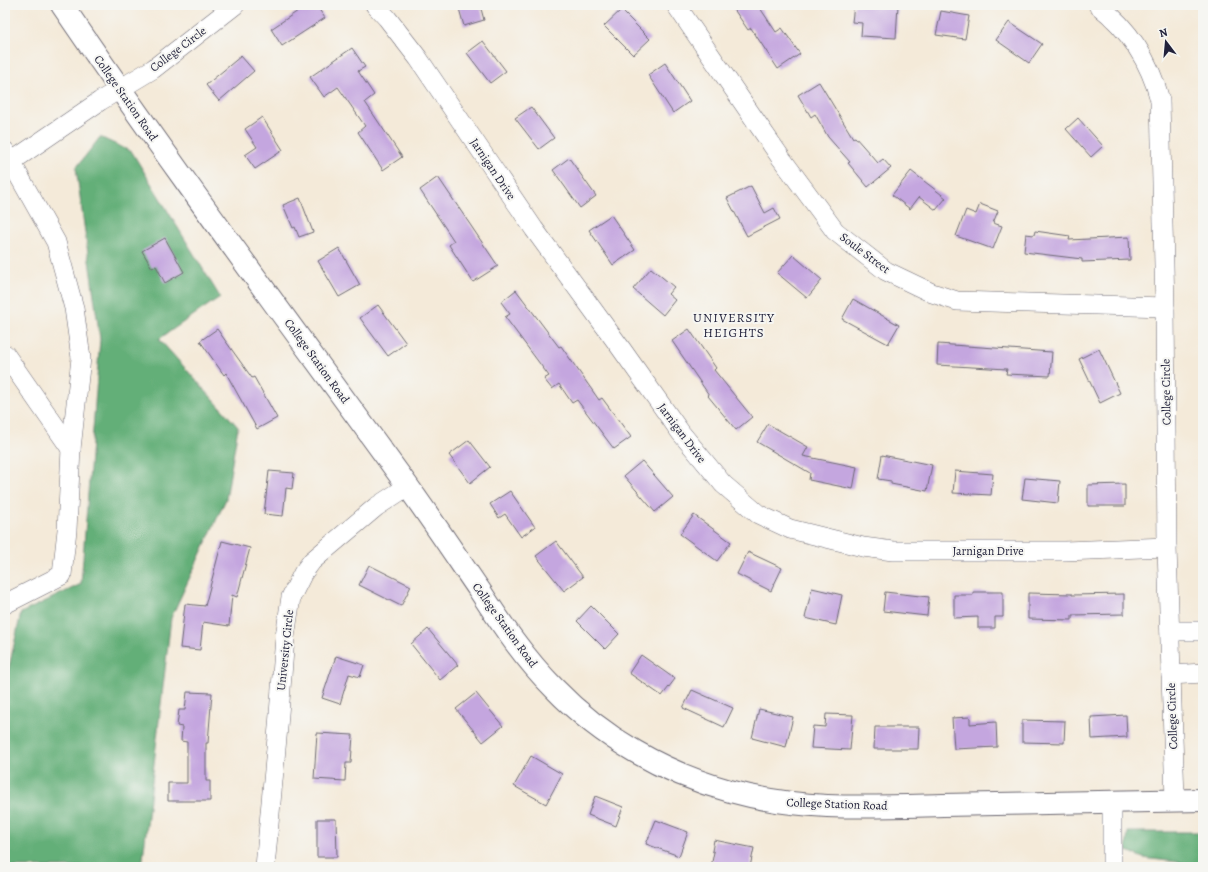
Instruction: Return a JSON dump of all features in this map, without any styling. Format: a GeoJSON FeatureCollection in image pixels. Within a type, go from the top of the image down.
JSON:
{"type":"FeatureCollection","features":[{"type":"Feature","properties":{"kind":"main road","name":"College Station Road"},"geometry":{"type":"LineString","coordinates":[[62,5],[119,89],[408,486],[526,658],[555,690],[601,729],[643,756],[668,769],[702,783],[762,799],[799,805],[871,806],[1203,800]]}},
{"type":"Feature","properties":{"kind":"street","name":"College Circle"},"geometry":{"type":"LineString","coordinates":[[7,159],[152,69],[235,5]]}},
{"type":"Feature","properties":{"kind":"street","name":"Jarnigan Drive"},"geometry":{"type":"LineString","coordinates":[[375,5],[418,58],[534,229],[681,433],[723,484],[758,514],[790,529],[857,546],[893,551],[1065,551],[1167,547]]}},
{"type":"Feature","properties":{"kind":"street","name":"Soule Street"},"geometry":{"type":"LineString","coordinates":[[676,5],[781,158],[835,231],[886,271],[932,293],[957,301],[1165,307]]}},
{"type":"Feature","properties":{"kind":"street","name":"College Circle"},"geometry":{"type":"LineString","coordinates":[[1098,5],[1111,15],[1132,39],[1155,81],[1160,100],[1165,307],[1167,547],[1175,800]]}},
{"type":"Feature","properties":{"kind":"street"},"geometry":{"type":"LineString","coordinates":[[5,604],[62,575],[71,449],[81,358],[74,308],[56,242],[7,159]]}},
{"type":"Feature","properties":{"kind":"street"},"geometry":{"type":"LineString","coordinates":[[5,354],[71,449]]}},
{"type":"Feature","properties":{"kind":"street","name":"University Circle"},"geometry":{"type":"LineString","coordinates":[[265,867],[285,637],[290,597],[312,560],[376,507],[408,486]]}},
{"type":"Feature","properties":{"kind":"street"},"geometry":{"type":"LineString","coordinates":[[1170,632],[1203,631]]}},
{"type":"Feature","properties":{"kind":"street"},"geometry":{"type":"LineString","coordinates":[[1171,674],[1203,673]]}},
{"type":"Feature","properties":{"kind":"street"},"geometry":{"type":"LineString","coordinates":[[1112,802],[1112,867]]}},
{"type":"Feature","properties":{"kind":"green space"},"geometry":{"type":"Polygon","coordinates":[[[100,137],[132,152],[220,297],[159,339],[238,427],[226,499],[171,618],[142,867],[5,867],[5,685],[21,613],[81,584],[100,339],[76,168],[100,137]]]}},
{"type":"Feature","properties":{"kind":"green space"},"geometry":{"type":"Polygon","coordinates":[[[1128,832],[1203,832],[1203,865],[1143,858],[1126,850],[1128,832]]]}},
{"type":"Feature","properties":{"kind":"building"},"geometry":{"type":"Polygon","coordinates":[[[307,5],[316,5],[325,18],[282,46],[271,29],[307,5]]]}},
{"type":"Feature","properties":{"kind":"building"},"geometry":{"type":"Polygon","coordinates":[[[458,5],[480,5],[484,20],[464,26],[458,5]]]}},
{"type":"Feature","properties":{"kind":"building"},"geometry":{"type":"Polygon","coordinates":[[[731,5],[758,5],[776,32],[782,28],[800,54],[778,69],[751,28],[748,30],[731,5]]]}},
{"type":"Feature","properties":{"kind":"building"},"geometry":{"type":"Polygon","coordinates":[[[854,5],[898,5],[896,38],[861,36],[862,23],[852,22],[854,5]]]}},
{"type":"Feature","properties":{"kind":"building"},"geometry":{"type":"Polygon","coordinates":[[[621,10],[650,39],[633,55],[604,26],[621,10]]]}},
{"type":"Feature","properties":{"kind":"building"},"geometry":{"type":"Polygon","coordinates":[[[941,11],[969,16],[965,39],[936,35],[941,11]]]}},
{"type":"Feature","properties":{"kind":"building"},"geometry":{"type":"Polygon","coordinates":[[[1009,22],[1042,44],[1029,63],[996,40],[1009,22]]]}},
{"type":"Feature","properties":{"kind":"building"},"geometry":{"type":"Polygon","coordinates":[[[483,41],[506,71],[490,83],[467,53],[483,41]]]}},
{"type":"Feature","properties":{"kind":"building"},"geometry":{"type":"Polygon","coordinates":[[[352,48],[365,67],[358,71],[374,95],[365,102],[402,157],[383,170],[358,132],[365,126],[338,87],[324,97],[310,77],[352,48]]]}},
{"type":"Feature","properties":{"kind":"building"},"geometry":{"type":"Polygon","coordinates":[[[241,56],[254,71],[219,101],[206,85],[241,56]]]}},
{"type":"Feature","properties":{"kind":"building"},"geometry":{"type":"Polygon","coordinates":[[[665,63],[690,101],[673,113],[648,75],[665,63]]]}},
{"type":"Feature","properties":{"kind":"building"},"geometry":{"type":"Polygon","coordinates":[[[819,82],[853,138],[855,137],[878,163],[883,159],[891,168],[868,187],[848,163],[850,162],[828,137],[815,114],[811,117],[798,95],[819,82]]]}},
{"type":"Feature","properties":{"kind":"building"},"geometry":{"type":"Polygon","coordinates":[[[531,107],[554,138],[539,149],[515,118],[531,107]]]}},
{"type":"Feature","properties":{"kind":"building"},"geometry":{"type":"Polygon","coordinates":[[[262,117],[283,150],[255,169],[245,155],[257,147],[245,129],[262,117]]]}},
{"type":"Feature","properties":{"kind":"building"},"geometry":{"type":"Polygon","coordinates":[[[1078,118],[1103,146],[1091,157],[1066,129],[1078,118]]]}},
{"type":"Feature","properties":{"kind":"building"},"geometry":{"type":"Polygon","coordinates":[[[569,158],[596,196],[580,208],[553,170],[569,158]]]}},
{"type":"Feature","properties":{"kind":"building"},"geometry":{"type":"Polygon","coordinates":[[[911,171],[946,198],[936,210],[919,197],[910,209],[892,195],[911,171]]]}},
{"type":"Feature","properties":{"kind":"building"},"geometry":{"type":"Polygon","coordinates":[[[438,177],[498,266],[473,282],[449,245],[454,241],[420,190],[438,177]]]}},
{"type":"Feature","properties":{"kind":"building"},"geometry":{"type":"Polygon","coordinates":[[[751,186],[765,213],[774,208],[780,219],[747,236],[727,198],[751,186]]]}},
{"type":"Feature","properties":{"kind":"building"},"geometry":{"type":"Polygon","coordinates":[[[300,198],[313,232],[299,237],[295,227],[293,228],[283,205],[300,198]]]}},
{"type":"Feature","properties":{"kind":"building"},"geometry":{"type":"Polygon","coordinates":[[[980,204],[998,211],[993,223],[1002,226],[993,249],[956,236],[966,210],[976,214],[980,204]]]}},
{"type":"Feature","properties":{"kind":"building"},"geometry":{"type":"Polygon","coordinates":[[[611,215],[635,250],[613,265],[589,230],[611,215]]]}},
{"type":"Feature","properties":{"kind":"building"},"geometry":{"type":"Polygon","coordinates":[[[1035,231],[1070,236],[1069,240],[1129,237],[1130,260],[1082,262],[1082,259],[1024,252],[1026,234],[1034,235],[1035,231]]]}},
{"type":"Feature","properties":{"kind":"building"},"geometry":{"type":"Polygon","coordinates":[[[165,238],[184,272],[165,283],[156,266],[152,268],[142,251],[165,238]]]}},
{"type":"Feature","properties":{"kind":"building"},"geometry":{"type":"Polygon","coordinates":[[[339,248],[360,285],[339,297],[318,261],[339,248]]]}},
{"type":"Feature","properties":{"kind":"building"},"geometry":{"type":"Polygon","coordinates":[[[793,255],[822,280],[807,298],[777,273],[793,255]]]}},
{"type":"Feature","properties":{"kind":"building"},"geometry":{"type":"Polygon","coordinates":[[[651,268],[674,287],[668,294],[675,300],[663,315],[633,289],[651,268]]]}},
{"type":"Feature","properties":{"kind":"building"},"geometry":{"type":"Polygon","coordinates":[[[516,290],[559,347],[561,346],[599,400],[602,398],[631,437],[614,449],[577,400],[572,403],[559,384],[552,389],[544,379],[549,376],[505,317],[510,314],[501,302],[516,290]]]}},
{"type":"Feature","properties":{"kind":"building"},"geometry":{"type":"Polygon","coordinates":[[[853,299],[899,325],[888,344],[842,319],[853,299]]]}},
{"type":"Feature","properties":{"kind":"building"},"geometry":{"type":"Polygon","coordinates":[[[378,305],[406,343],[388,356],[360,318],[378,305]]]}},
{"type":"Feature","properties":{"kind":"building"},"geometry":{"type":"Polygon","coordinates":[[[217,329],[252,378],[254,377],[277,418],[257,429],[226,373],[224,375],[200,341],[217,329]]]}},
{"type":"Feature","properties":{"kind":"building"},"geometry":{"type":"Polygon","coordinates":[[[689,329],[716,368],[714,370],[752,417],[736,430],[708,396],[709,395],[672,341],[689,329]]]}},
{"type":"Feature","properties":{"kind":"building"},"geometry":{"type":"Polygon","coordinates":[[[938,344],[1052,352],[1050,376],[1006,374],[1007,369],[937,365],[938,344]]]}},
{"type":"Feature","properties":{"kind":"building"},"geometry":{"type":"Polygon","coordinates":[[[1099,349],[1120,393],[1100,403],[1079,359],[1099,349]]]}},
{"type":"Feature","properties":{"kind":"building"},"geometry":{"type":"Polygon","coordinates":[[[768,424],[808,447],[803,456],[857,467],[853,489],[809,480],[810,473],[757,442],[768,424]]]}},
{"type":"Feature","properties":{"kind":"building"},"geometry":{"type":"Polygon","coordinates":[[[469,440],[490,467],[470,483],[449,455],[469,440]]]}},
{"type":"Feature","properties":{"kind":"building"},"geometry":{"type":"Polygon","coordinates":[[[882,455],[932,465],[927,491],[891,484],[891,481],[878,479],[882,455]]]}},
{"type":"Feature","properties":{"kind":"building"},"geometry":{"type":"Polygon","coordinates":[[[642,461],[673,497],[655,512],[624,476],[642,461]]]}},
{"type":"Feature","properties":{"kind":"building"},"geometry":{"type":"Polygon","coordinates":[[[269,471],[294,473],[292,489],[286,488],[283,516],[264,514],[269,471]]]}},
{"type":"Feature","properties":{"kind":"building"},"geometry":{"type":"Polygon","coordinates":[[[955,471],[993,474],[991,495],[953,493],[955,471]]]}},
{"type":"Feature","properties":{"kind":"building"},"geometry":{"type":"Polygon","coordinates":[[[1025,478],[1060,481],[1058,503],[1022,499],[1025,478]]]}},
{"type":"Feature","properties":{"kind":"building"},"geometry":{"type":"Polygon","coordinates":[[[1125,484],[1125,506],[1088,506],[1088,485],[1125,484]]]}},
{"type":"Feature","properties":{"kind":"building"},"geometry":{"type":"Polygon","coordinates":[[[510,491],[535,527],[521,537],[505,514],[499,518],[490,504],[510,491]]]}},
{"type":"Feature","properties":{"kind":"building"},"geometry":{"type":"Polygon","coordinates":[[[694,515],[731,542],[717,561],[680,534],[694,515]]]}},
{"type":"Feature","properties":{"kind":"building"},"geometry":{"type":"Polygon","coordinates":[[[222,541],[250,548],[237,597],[232,595],[229,626],[203,622],[200,650],[180,648],[185,604],[205,606],[222,541]]]}},
{"type":"Feature","properties":{"kind":"building"},"geometry":{"type":"Polygon","coordinates":[[[556,541],[583,577],[564,591],[536,556],[556,541]]]}},
{"type":"Feature","properties":{"kind":"building"},"geometry":{"type":"Polygon","coordinates":[[[748,552],[782,568],[771,591],[737,574],[748,552]]]}},
{"type":"Feature","properties":{"kind":"building"},"geometry":{"type":"Polygon","coordinates":[[[369,565],[411,586],[401,606],[359,585],[369,565]]]}},
{"type":"Feature","properties":{"kind":"building"},"geometry":{"type":"Polygon","coordinates":[[[812,588],[842,595],[836,625],[805,618],[812,588]]]}},
{"type":"Feature","properties":{"kind":"building"},"geometry":{"type":"Polygon","coordinates":[[[885,592],[929,597],[927,616],[883,611],[885,592]]]}},
{"type":"Feature","properties":{"kind":"building"},"geometry":{"type":"Polygon","coordinates":[[[973,592],[1003,592],[1003,617],[995,617],[995,628],[978,628],[978,617],[954,618],[954,595],[973,595],[973,592]]]}},
{"type":"Feature","properties":{"kind":"building"},"geometry":{"type":"Polygon","coordinates":[[[1028,593],[1072,595],[1124,594],[1124,614],[1072,615],[1072,620],[1028,619],[1028,593]]]}},
{"type":"Feature","properties":{"kind":"building"},"geometry":{"type":"Polygon","coordinates":[[[591,606],[619,634],[605,649],[577,621],[591,606]]]}},
{"type":"Feature","properties":{"kind":"building"},"geometry":{"type":"Polygon","coordinates":[[[428,629],[458,665],[440,680],[411,644],[428,629]]]}},
{"type":"Feature","properties":{"kind":"building"},"geometry":{"type":"Polygon","coordinates":[[[641,655],[675,679],[662,696],[629,673],[641,655]]]}},
{"type":"Feature","properties":{"kind":"building"},"geometry":{"type":"Polygon","coordinates":[[[336,656],[364,665],[360,677],[349,674],[340,704],[322,698],[336,656]]]}},
{"type":"Feature","properties":{"kind":"building"},"geometry":{"type":"Polygon","coordinates":[[[692,690],[733,708],[724,727],[683,708],[692,690]]]}},
{"type":"Feature","properties":{"kind":"building"},"geometry":{"type":"Polygon","coordinates":[[[187,692],[212,693],[208,743],[206,743],[206,781],[210,781],[210,801],[168,801],[168,783],[187,783],[187,742],[181,741],[182,727],[177,726],[179,710],[185,710],[187,692]]]}},
{"type":"Feature","properties":{"kind":"building"},"geometry":{"type":"Polygon","coordinates":[[[476,693],[503,726],[483,742],[456,709],[476,693]]]}},
{"type":"Feature","properties":{"kind":"building"},"geometry":{"type":"Polygon","coordinates":[[[759,709],[793,717],[786,747],[752,738],[759,709]]]}},
{"type":"Feature","properties":{"kind":"building"},"geometry":{"type":"Polygon","coordinates":[[[826,714],[853,715],[850,750],[811,748],[813,726],[825,727],[826,714]]]}},
{"type":"Feature","properties":{"kind":"building"},"geometry":{"type":"Polygon","coordinates":[[[1126,715],[1127,737],[1092,739],[1091,717],[1126,715]]]}},
{"type":"Feature","properties":{"kind":"building"},"geometry":{"type":"Polygon","coordinates":[[[970,717],[970,724],[996,722],[997,747],[954,749],[952,718],[970,717]]]}},
{"type":"Feature","properties":{"kind":"building"},"geometry":{"type":"Polygon","coordinates":[[[1022,720],[1065,721],[1064,743],[1022,742],[1022,720]]]}},
{"type":"Feature","properties":{"kind":"building"},"geometry":{"type":"Polygon","coordinates":[[[875,727],[919,727],[918,749],[874,749],[875,727]]]}},
{"type":"Feature","properties":{"kind":"building"},"geometry":{"type":"Polygon","coordinates":[[[317,733],[353,735],[351,763],[346,763],[345,781],[314,779],[317,733]]]}},
{"type":"Feature","properties":{"kind":"building"},"geometry":{"type":"Polygon","coordinates":[[[531,756],[562,774],[546,804],[514,786],[531,756]]]}},
{"type":"Feature","properties":{"kind":"building"},"geometry":{"type":"Polygon","coordinates":[[[595,796],[623,807],[616,826],[588,815],[595,796]]]}},
{"type":"Feature","properties":{"kind":"building"},"geometry":{"type":"Polygon","coordinates":[[[317,819],[336,819],[337,857],[317,857],[317,819]]]}},
{"type":"Feature","properties":{"kind":"building"},"geometry":{"type":"Polygon","coordinates":[[[656,820],[688,832],[679,856],[646,844],[656,820]]]}},
{"type":"Feature","properties":{"kind":"building"},"geometry":{"type":"Polygon","coordinates":[[[714,840],[754,848],[750,867],[711,867],[714,852],[712,851],[714,840]]]}},
{"type":"Feature","properties":{"kind":"district","name":"UNIVERSITY HEIGHTS"},"geometry":{"type":"Point","coordinates":[734,324]}}]}
